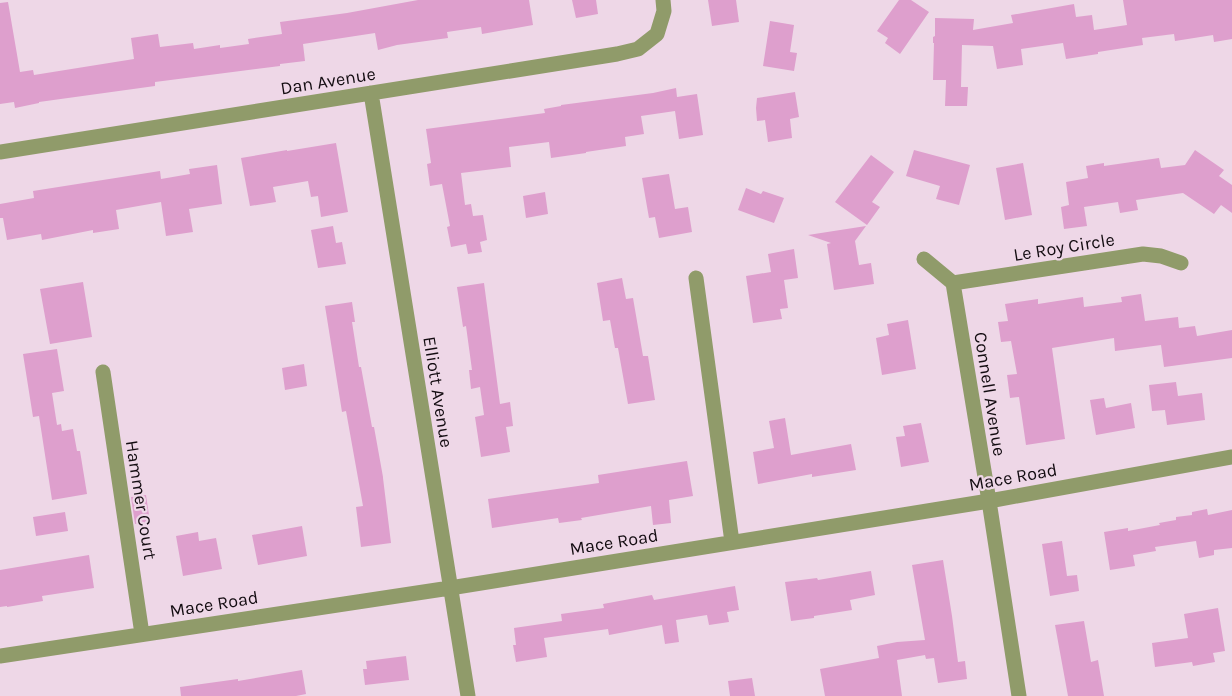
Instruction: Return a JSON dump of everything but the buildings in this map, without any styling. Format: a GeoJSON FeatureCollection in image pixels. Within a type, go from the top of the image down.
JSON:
{"type":"FeatureCollection","features":[{"type":"Feature","properties":{"kind":"street","name":"Dan Avenue"},"geometry":{"type":"LineString","coordinates":[[0,152],[617,54],[638,49],[657,34],[664,11],[663,0]]}},
{"type":"Feature","properties":{"kind":"street","name":"Elliott Avenue"},"geometry":{"type":"LineString","coordinates":[[371,93],[468,696]]}},
{"type":"Feature","properties":{"kind":"street","name":"Le Roy Circle"},"geometry":{"type":"LineString","coordinates":[[953,284],[1143,254],[1161,256],[1180,263]]}},
{"type":"Feature","properties":{"kind":"street"},"geometry":{"type":"LineString","coordinates":[[924,260],[953,284]]}},
{"type":"Feature","properties":{"kind":"street"},"geometry":{"type":"LineString","coordinates":[[696,278],[732,542]]}},
{"type":"Feature","properties":{"kind":"street","name":"Connell Avenue"},"geometry":{"type":"LineString","coordinates":[[953,284],[1019,696]]}},
{"type":"Feature","properties":{"kind":"street","name":"Hammer Court"},"geometry":{"type":"LineString","coordinates":[[103,372],[142,634]]}},
{"type":"Feature","properties":{"kind":"street","name":"Mace Road"},"geometry":{"type":"LineString","coordinates":[[0,656],[450,588],[989,501],[1232,457]]}}]}
